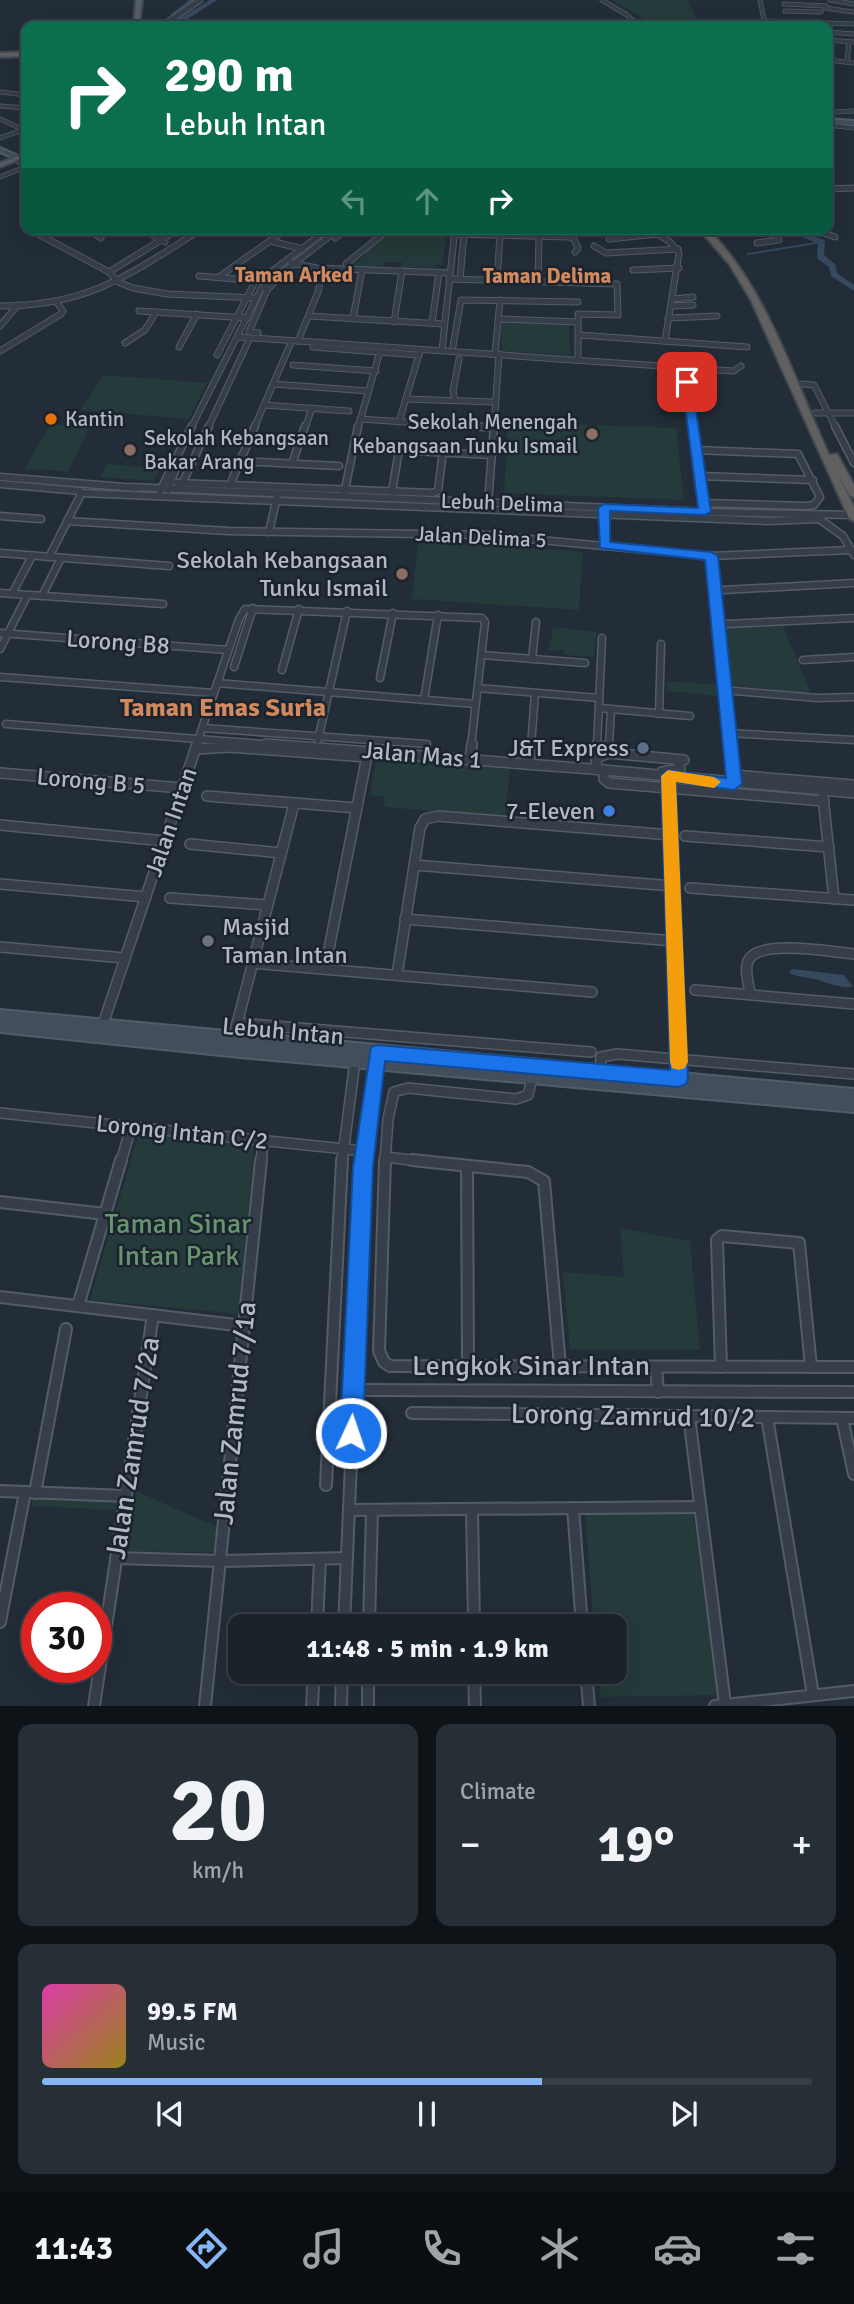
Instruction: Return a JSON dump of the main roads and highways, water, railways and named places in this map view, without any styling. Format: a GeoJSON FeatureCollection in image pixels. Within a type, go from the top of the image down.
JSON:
{"type":"FeatureCollection","features":[{"type":"Feature","properties":{"kind":"highway"},"geometry":{"type":"LineString","coordinates":[[0,54],[21,53]]}},
{"type":"Feature","properties":{"kind":"highway"},"geometry":{"type":"LineString","coordinates":[[0,54],[21,54]]}},
{"type":"Feature","properties":{"kind":"highway"},"geometry":{"type":"LineString","coordinates":[[708,235],[729,256],[752,291],[853,514]]}},
{"type":"Feature","properties":{"kind":"highway"},"geometry":{"type":"LineString","coordinates":[[717,235],[754,279],[854,494]]}},
{"type":"Feature","properties":{"kind":"main road"},"geometry":{"type":"LineString","coordinates":[[137,21],[139,0]]}},
{"type":"Feature","properties":{"kind":"main road"},"geometry":{"type":"LineString","coordinates":[[143,21],[144,0]]}},
{"type":"Feature","properties":{"kind":"main road"},"geometry":{"type":"LineString","coordinates":[[833,124],[838,122],[854,126]]}},
{"type":"Feature","properties":{"kind":"main road"},"geometry":{"type":"LineString","coordinates":[[0,152],[17,162]]}},
{"type":"Feature","properties":{"kind":"main road","name":"Lebuh Intan"},"geometry":{"type":"LineString","coordinates":[[0,1016],[355,1061],[377,1058],[600,1072],[854,1106]]}},
{"type":"Feature","properties":{"kind":"main road","name":"Lebuh Intan"},"geometry":{"type":"LineString","coordinates":[[0,1026],[233,1039],[532,1078],[854,1095]]}},
{"type":"Feature","properties":{"kind":"water"},"geometry":{"type":"Polygon","coordinates":[[[792,969],[844,975],[853,987],[796,976],[789,973],[792,969]]]}},
{"type":"Feature","properties":{"kind":"waterway"},"geometry":{"type":"LineString","coordinates":[[182,19],[173,15],[192,0]]}},
{"type":"Feature","properties":{"kind":"waterway"},"geometry":{"type":"LineString","coordinates":[[182,19],[214,0]]}},
{"type":"Feature","properties":{"kind":"waterway"},"geometry":{"type":"LineString","coordinates":[[801,235],[822,242],[820,256],[832,266],[834,274],[854,289]]}},
{"type":"Feature","properties":{"kind":"waterway"},"geometry":{"type":"LineString","coordinates":[[748,254],[822,242]]}},
{"type":"Feature","properties":{"kind":"place","name":"Kantin"},"geometry":{"type":"Point","coordinates":[51,419]}},
{"type":"Feature","properties":{"kind":"place","name":"Sekolah Menengah Kebangsaan Tunku Ismail"},"geometry":{"type":"Point","coordinates":[592,434]}},
{"type":"Feature","properties":{"kind":"place","name":"Sekolah Kebangsaan Bakar Arang"},"geometry":{"type":"Point","coordinates":[130,450]}},
{"type":"Feature","properties":{"kind":"place","name":"Sekolah Kebangsaan Tunku Ismail"},"geometry":{"type":"Point","coordinates":[402,574]}},
{"type":"Feature","properties":{"kind":"place","name":"J&T Express"},"geometry":{"type":"Point","coordinates":[643,748]}},
{"type":"Feature","properties":{"kind":"place","name":"7-Eleven"},"geometry":{"type":"Point","coordinates":[609,811]}},
{"type":"Feature","properties":{"kind":"place","name":"Masjid Taman Intan"},"geometry":{"type":"Point","coordinates":[208,941]}},
{"type":"Feature","properties":{"kind":"district","name":"Taman Arked"},"geometry":{"type":"Point","coordinates":[294,275]}},
{"type":"Feature","properties":{"kind":"district","name":"Taman Delima"},"geometry":{"type":"Point","coordinates":[547,276]}},
{"type":"Feature","properties":{"kind":"district","name":"Taman Emas Suria"},"geometry":{"type":"Point","coordinates":[223,708]}},
{"type":"Feature","properties":{"kind":"park label","name":"Taman Sinar Intan Park"},"geometry":{"type":"Point","coordinates":[178,1240]}}]}
